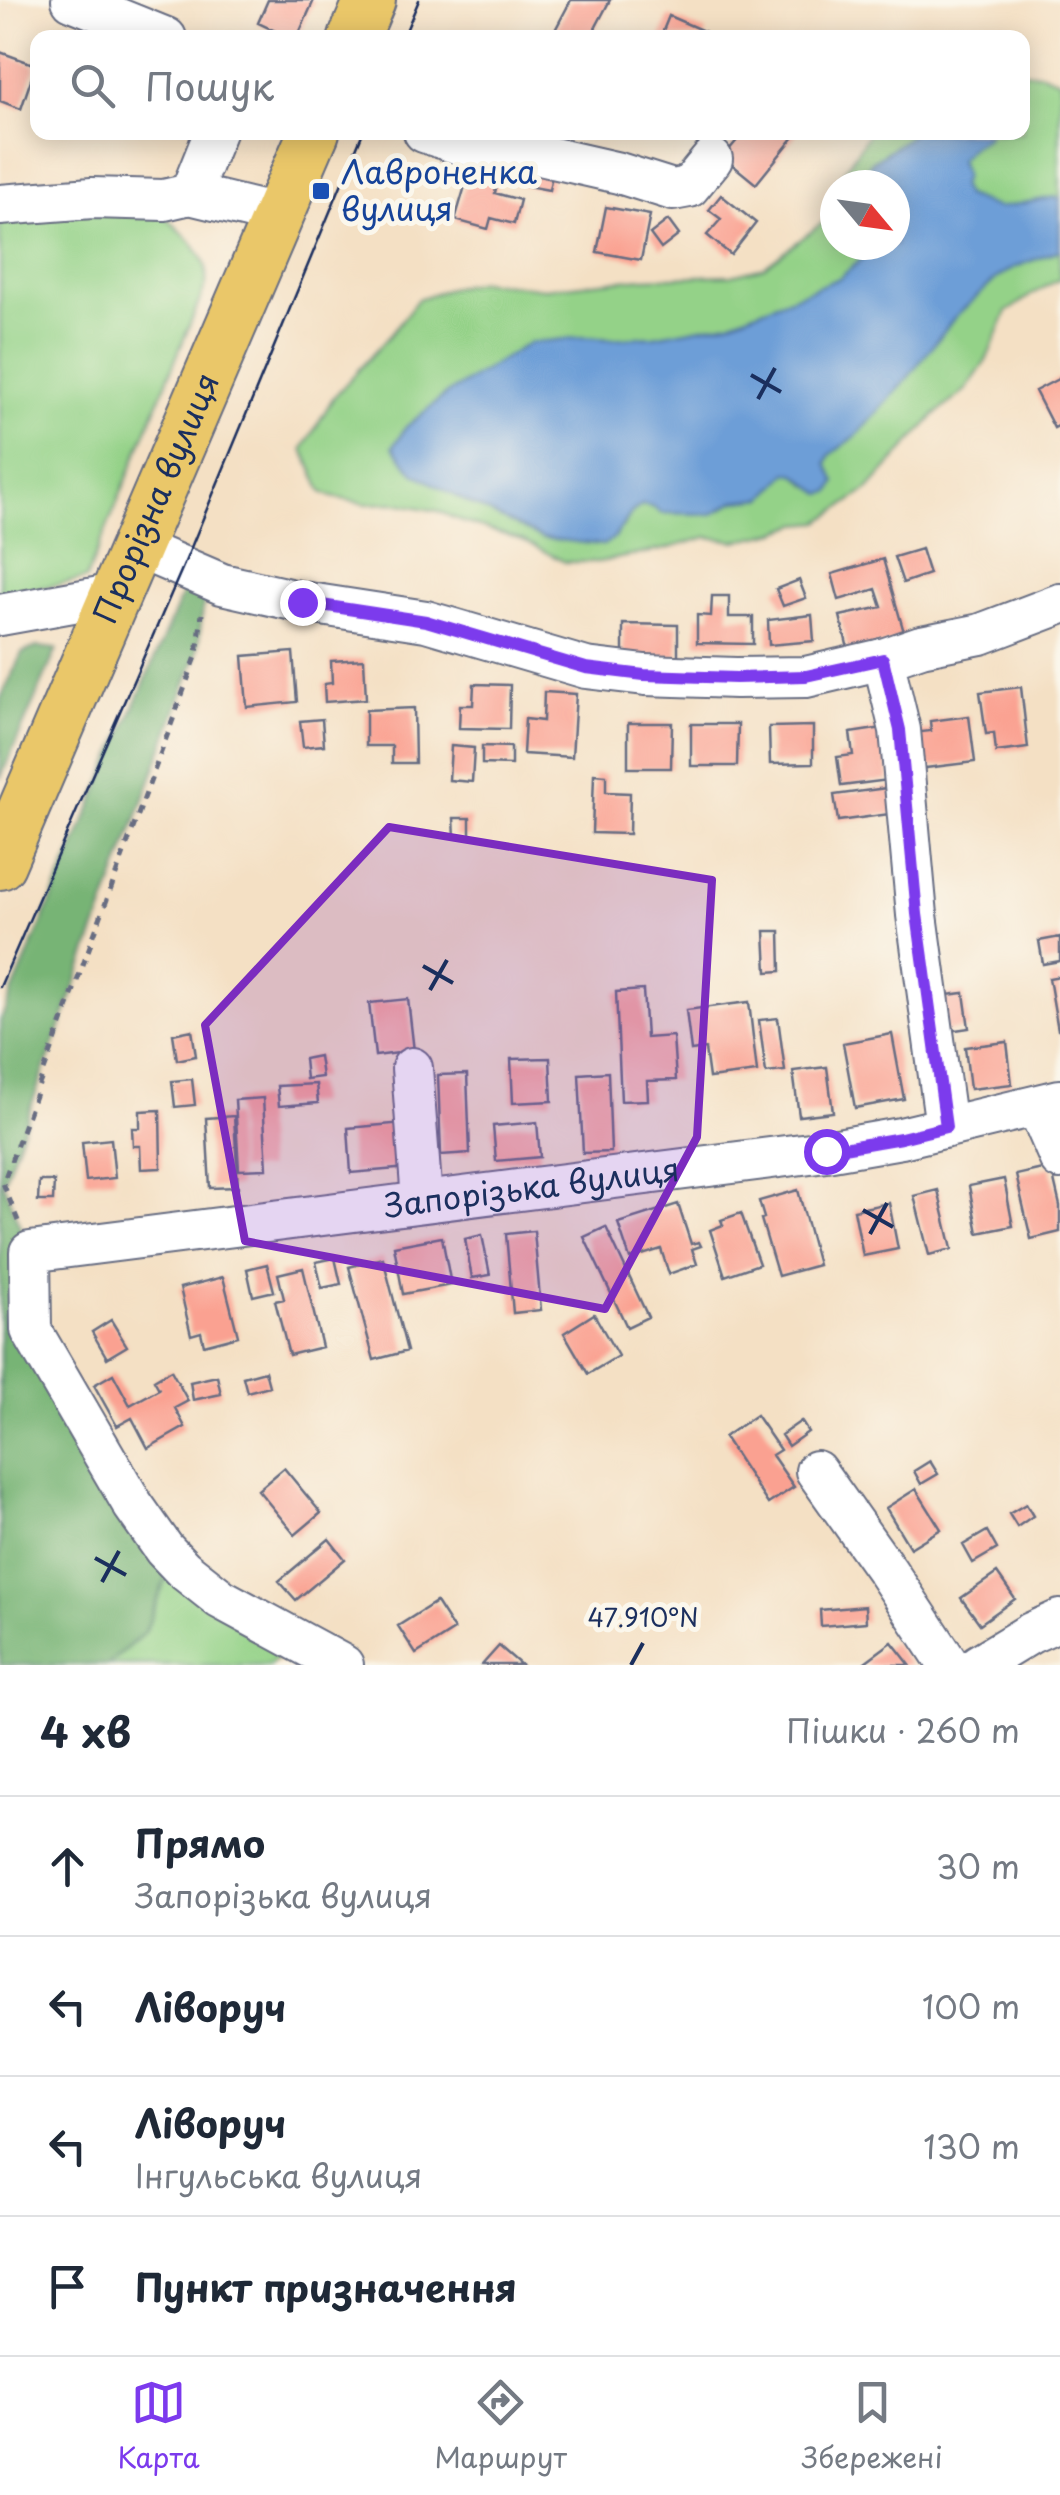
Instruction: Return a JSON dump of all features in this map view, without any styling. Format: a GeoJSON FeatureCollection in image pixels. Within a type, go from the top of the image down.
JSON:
{"type":"FeatureCollection","features":[{"type":"Feature","properties":{"kind":"main road"},"geometry":{"type":"LineString","coordinates":[[357,30],[370,0]]}},
{"type":"Feature","properties":{"kind":"main road","name":"Прорізна вулиця"},"geometry":{"type":"LineString","coordinates":[[0,864],[311,140]]}},
{"type":"Feature","properties":{"kind":"street"},"geometry":{"type":"LineString","coordinates":[[72,0],[146,30]]}},
{"type":"Feature","properties":{"kind":"street"},"geometry":{"type":"LineString","coordinates":[[190,194],[212,140]]}},
{"type":"Feature","properties":{"kind":"street"},"geometry":{"type":"LineString","coordinates":[[448,140],[540,154],[619,172],[672,190],[689,187],[712,159]]}},
{"type":"Feature","properties":{"kind":"street"},"geometry":{"type":"LineString","coordinates":[[0,205],[92,198],[164,200],[190,194],[278,215]]}},
{"type":"Feature","properties":{"kind":"street"},"geometry":{"type":"LineString","coordinates":[[136,547],[222,584],[302,602],[426,621],[586,668],[644,675],[806,676],[980,634],[1060,604]]}},
{"type":"Feature","properties":{"kind":"street"},"geometry":{"type":"LineString","coordinates":[[0,615],[117,594]]}},
{"type":"Feature","properties":{"kind":"street"},"geometry":{"type":"LineString","coordinates":[[883,659],[900,730],[917,914],[946,1127]]}},
{"type":"Feature","properties":{"kind":"street"},"geometry":{"type":"LineString","coordinates":[[412,1068],[422,1201]]}},
{"type":"Feature","properties":{"kind":"street"},"geometry":{"type":"LineString","coordinates":[[1049,1103],[1060,1159]]}},
{"type":"Feature","properties":{"kind":"street","name":"Запорізька вулиця"},"geometry":{"type":"LineString","coordinates":[[30,1266],[422,1201],[826,1151],[901,1138],[1049,1103]]}},
{"type":"Feature","properties":{"kind":"street"},"geometry":{"type":"LineString","coordinates":[[30,1266],[31,1330],[133,1505],[164,1549],[283,1653],[343,1665]]}},
{"type":"Feature","properties":{"kind":"street"},"geometry":{"type":"LineString","coordinates":[[816,1472],[888,1571],[949,1665]]}},
{"type":"Feature","properties":{"kind":"street"},"geometry":{"type":"LineString","coordinates":[[978,1665],[1060,1620]]}},
{"type":"Feature","properties":{"kind":"path"},"geometry":{"type":"LineString","coordinates":[[30,1266],[3,1183],[197,654],[207,578]]}},
{"type":"Feature","properties":{"kind":"highlighted area"},"geometry":{"type":"Polygon","coordinates":[[[389,827],[712,880],[697,1137],[605,1309],[245,1241],[205,1025],[389,827]]]}},
{"type":"Feature","properties":{"kind":"green space"},"geometry":{"type":"Polygon","coordinates":[[[1030,72],[1060,80],[1060,198],[998,208],[966,196],[958,160],[982,140],[1030,140],[1030,72]]]}},
{"type":"Feature","properties":{"kind":"green space"},"geometry":{"type":"Polygon","coordinates":[[[864,140],[905,140],[872,162],[867,170],[845,170],[864,140]]]}},
{"type":"Feature","properties":{"kind":"green space"},"geometry":{"type":"Polygon","coordinates":[[[146,200],[197,250],[206,268],[206,285],[86,579],[0,596],[0,205],[146,200]]]}},
{"type":"Feature","properties":{"kind":"green space"},"geometry":{"type":"Polygon","coordinates":[[[820,225],[820,260],[861,260],[840,278],[730,322],[654,336],[584,337],[445,395],[406,427],[394,447],[415,473],[542,538],[603,545],[642,505],[661,513],[722,509],[735,501],[764,498],[788,473],[795,473],[809,486],[830,455],[856,436],[955,317],[997,278],[1060,250],[1060,279],[1007,312],[986,361],[966,390],[935,415],[869,489],[820,522],[736,541],[707,537],[599,562],[565,562],[522,540],[438,511],[395,503],[366,504],[322,492],[303,449],[333,398],[418,299],[481,281],[544,288],[642,278],[732,275],[764,267],[820,225]]]}},
{"type":"Feature","properties":{"kind":"green space"},"geometry":{"type":"Polygon","coordinates":[[[192,571],[207,578],[197,654],[3,1183],[30,1252],[31,1330],[173,1560],[145,1632],[107,1665],[0,1665],[0,1021],[192,571]]]}},
{"type":"Feature","properties":{"kind":"green space"},"geometry":{"type":"Polygon","coordinates":[[[37,647],[57,649],[0,779],[0,700],[22,653],[37,647]]]}},
{"type":"Feature","properties":{"kind":"green space"},"geometry":{"type":"Polygon","coordinates":[[[173,1560],[296,1640],[270,1665],[107,1665],[145,1632],[173,1560]]]}},
{"type":"Feature","properties":{"kind":"water"},"geometry":{"type":"Polygon","coordinates":[[[904,140],[982,140],[959,160],[965,196],[998,208],[1060,198],[1060,250],[997,278],[955,317],[856,436],[830,455],[827,464],[836,482],[831,492],[822,494],[796,474],[788,473],[764,498],[735,501],[712,514],[661,513],[642,505],[603,545],[542,538],[414,473],[393,447],[406,427],[445,395],[529,343],[654,336],[730,322],[840,278],[860,260],[910,260],[910,170],[867,170],[904,140]]]}},
{"type":"Feature","properties":{"kind":"building"},"geometry":{"type":"Polygon","coordinates":[[[268,0],[314,0],[301,30],[273,30],[258,23],[268,0]]]}},
{"type":"Feature","properties":{"kind":"building"},"geometry":{"type":"Polygon","coordinates":[[[571,0],[610,0],[594,30],[555,30],[571,0]]]}},
{"type":"Feature","properties":{"kind":"building"},"geometry":{"type":"Polygon","coordinates":[[[669,16],[701,30],[663,30],[669,16]]]}},
{"type":"Feature","properties":{"kind":"building"},"geometry":{"type":"Polygon","coordinates":[[[0,52],[30,63],[30,83],[21,109],[0,101],[0,52]]]}},
{"type":"Feature","properties":{"kind":"building"},"geometry":{"type":"Polygon","coordinates":[[[737,140],[792,140],[756,184],[723,157],[737,140]]]}},
{"type":"Feature","properties":{"kind":"building"},"geometry":{"type":"Polygon","coordinates":[[[516,162],[553,170],[549,190],[512,183],[516,162]]]}},
{"type":"Feature","properties":{"kind":"building"},"geometry":{"type":"Polygon","coordinates":[[[468,176],[497,184],[495,193],[520,200],[514,224],[491,218],[488,229],[455,220],[468,176]]]}},
{"type":"Feature","properties":{"kind":"building"},"geometry":{"type":"Polygon","coordinates":[[[721,195],[756,223],[731,255],[707,235],[721,219],[709,210],[721,195]]]}},
{"type":"Feature","properties":{"kind":"building"},"geometry":{"type":"Polygon","coordinates":[[[606,207],[650,215],[641,260],[597,252],[606,207]]]}},
{"type":"Feature","properties":{"kind":"building"},"geometry":{"type":"Polygon","coordinates":[[[668,220],[679,235],[661,249],[650,234],[668,220]]]}},
{"type":"Feature","properties":{"kind":"building"},"geometry":{"type":"Polygon","coordinates":[[[1060,378],[1060,425],[1054,428],[1035,391],[1060,378]]]}},
{"type":"Feature","properties":{"kind":"building"},"geometry":{"type":"Polygon","coordinates":[[[921,549],[929,574],[903,583],[894,557],[921,549]]]}},
{"type":"Feature","properties":{"kind":"building"},"geometry":{"type":"Polygon","coordinates":[[[883,559],[906,639],[849,653],[840,616],[882,607],[876,589],[839,600],[832,574],[883,559]]]}},
{"type":"Feature","properties":{"kind":"building"},"geometry":{"type":"Polygon","coordinates":[[[799,580],[806,598],[783,606],[776,589],[799,580]]]}},
{"type":"Feature","properties":{"kind":"building"},"geometry":{"type":"Polygon","coordinates":[[[712,596],[729,596],[729,617],[753,617],[753,644],[697,643],[697,615],[711,616],[712,596]]]}},
{"type":"Feature","properties":{"kind":"building"},"geometry":{"type":"Polygon","coordinates":[[[812,615],[814,641],[769,645],[768,620],[812,615]]]}},
{"type":"Feature","properties":{"kind":"building"},"geometry":{"type":"Polygon","coordinates":[[[623,624],[678,625],[678,657],[623,656],[623,624]]]}},
{"type":"Feature","properties":{"kind":"building"},"geometry":{"type":"Polygon","coordinates":[[[293,652],[297,702],[247,707],[243,656],[293,652]]]}},
{"type":"Feature","properties":{"kind":"building"},"geometry":{"type":"Polygon","coordinates":[[[364,659],[366,699],[325,702],[324,684],[332,683],[331,661],[364,659]]]}},
{"type":"Feature","properties":{"kind":"building"},"geometry":{"type":"Polygon","coordinates":[[[474,684],[510,685],[509,729],[459,728],[460,705],[473,705],[474,684]]]}},
{"type":"Feature","properties":{"kind":"building"},"geometry":{"type":"Polygon","coordinates":[[[1021,687],[1028,748],[996,752],[994,733],[986,734],[980,692],[1021,687]]]}},
{"type":"Feature","properties":{"kind":"building"},"geometry":{"type":"Polygon","coordinates":[[[544,692],[576,694],[572,757],[523,754],[525,719],[543,721],[544,692]]]}},
{"type":"Feature","properties":{"kind":"building"},"geometry":{"type":"Polygon","coordinates":[[[414,708],[415,763],[392,763],[392,746],[366,746],[366,710],[414,708]]]}},
{"type":"Feature","properties":{"kind":"building"},"geometry":{"type":"Polygon","coordinates":[[[969,716],[975,762],[917,769],[912,733],[931,731],[930,721],[969,716]]]}},
{"type":"Feature","properties":{"kind":"building"},"geometry":{"type":"Polygon","coordinates":[[[322,719],[324,745],[303,747],[300,721],[322,719]]]}},
{"type":"Feature","properties":{"kind":"building"},"geometry":{"type":"Polygon","coordinates":[[[628,723],[672,723],[671,768],[628,768],[628,723]]]}},
{"type":"Feature","properties":{"kind":"building"},"geometry":{"type":"Polygon","coordinates":[[[691,724],[738,724],[737,766],[691,766],[691,724]]]}},
{"type":"Feature","properties":{"kind":"building"},"geometry":{"type":"Polygon","coordinates":[[[813,726],[813,763],[770,764],[769,727],[813,726]]]}},
{"type":"Feature","properties":{"kind":"building"},"geometry":{"type":"Polygon","coordinates":[[[883,728],[889,780],[841,786],[837,757],[853,755],[850,733],[883,728]]]}},
{"type":"Feature","properties":{"kind":"building"},"geometry":{"type":"Polygon","coordinates":[[[451,746],[474,748],[472,782],[449,780],[451,746]]]}},
{"type":"Feature","properties":{"kind":"building"},"geometry":{"type":"Polygon","coordinates":[[[482,746],[511,747],[511,765],[482,764],[482,746]]]}},
{"type":"Feature","properties":{"kind":"building"},"geometry":{"type":"Polygon","coordinates":[[[594,774],[606,775],[606,792],[630,793],[629,834],[592,833],[594,774]]]}},
{"type":"Feature","properties":{"kind":"building"},"geometry":{"type":"Polygon","coordinates":[[[894,787],[897,813],[838,821],[834,795],[894,787]]]}},
{"type":"Feature","properties":{"kind":"building"},"geometry":{"type":"Polygon","coordinates":[[[454,818],[470,818],[470,837],[455,837],[454,818]]]}},
{"type":"Feature","properties":{"kind":"building"},"geometry":{"type":"Polygon","coordinates":[[[765,931],[780,931],[781,971],[767,972],[765,931]]]}},
{"type":"Feature","properties":{"kind":"building"},"geometry":{"type":"Polygon","coordinates":[[[1060,937],[1060,961],[1043,964],[1039,941],[1060,937]]]}},
{"type":"Feature","properties":{"kind":"building"},"geometry":{"type":"Polygon","coordinates":[[[1060,976],[1060,1030],[1058,1030],[1049,978],[1060,976]]]}},
{"type":"Feature","properties":{"kind":"building"},"geometry":{"type":"Polygon","coordinates":[[[643,990],[646,1038],[673,1036],[676,1080],[647,1081],[648,1100],[621,1101],[616,992],[643,990]]]}},
{"type":"Feature","properties":{"kind":"building"},"geometry":{"type":"Polygon","coordinates":[[[964,993],[969,1028],[942,1032],[938,996],[964,993]]]}},
{"type":"Feature","properties":{"kind":"building"},"geometry":{"type":"Polygon","coordinates":[[[408,999],[414,1051],[375,1056],[369,1003],[408,999]]]}},
{"type":"Feature","properties":{"kind":"building"},"geometry":{"type":"Polygon","coordinates":[[[749,1002],[757,1072],[709,1078],[705,1049],[691,1051],[686,1010],[749,1002]]]}},
{"type":"Feature","properties":{"kind":"building"},"geometry":{"type":"Polygon","coordinates":[[[778,1018],[785,1071],[766,1073],[759,1020],[778,1018]]]}},
{"type":"Feature","properties":{"kind":"building"},"geometry":{"type":"Polygon","coordinates":[[[192,1030],[196,1056],[177,1060],[173,1034],[192,1030]]]}},
{"type":"Feature","properties":{"kind":"building"},"geometry":{"type":"Polygon","coordinates":[[[892,1034],[904,1099],[855,1108],[843,1043],[892,1034]]]}},
{"type":"Feature","properties":{"kind":"building"},"geometry":{"type":"Polygon","coordinates":[[[1007,1042],[1012,1084],[970,1089],[965,1047],[1007,1042]]]}},
{"type":"Feature","properties":{"kind":"building"},"geometry":{"type":"Polygon","coordinates":[[[319,1056],[322,1077],[306,1079],[304,1059],[319,1056]]]}},
{"type":"Feature","properties":{"kind":"building"},"geometry":{"type":"Polygon","coordinates":[[[550,1058],[552,1101],[513,1103],[511,1059],[550,1058]]]}},
{"type":"Feature","properties":{"kind":"building"},"geometry":{"type":"Polygon","coordinates":[[[827,1067],[833,1112],[799,1116],[793,1071],[827,1067]]]}},
{"type":"Feature","properties":{"kind":"building"},"geometry":{"type":"Polygon","coordinates":[[[608,1072],[611,1152],[583,1153],[579,1074],[608,1072]]]}},
{"type":"Feature","properties":{"kind":"building"},"geometry":{"type":"Polygon","coordinates":[[[467,1074],[470,1153],[441,1155],[438,1075],[467,1074]]]}},
{"type":"Feature","properties":{"kind":"building"},"geometry":{"type":"Polygon","coordinates":[[[192,1079],[195,1105],[175,1107],[172,1081],[192,1079]]]}},
{"type":"Feature","properties":{"kind":"building"},"geometry":{"type":"Polygon","coordinates":[[[316,1084],[318,1103],[279,1106],[277,1086],[316,1084]]]}},
{"type":"Feature","properties":{"kind":"building"},"geometry":{"type":"Polygon","coordinates":[[[263,1098],[267,1169],[239,1170],[235,1100],[263,1098]]]}},
{"type":"Feature","properties":{"kind":"building"},"geometry":{"type":"Polygon","coordinates":[[[160,1110],[161,1168],[141,1169],[140,1146],[133,1146],[132,1128],[140,1128],[140,1111],[160,1110]]]}},
{"type":"Feature","properties":{"kind":"building"},"geometry":{"type":"Polygon","coordinates":[[[234,1116],[238,1187],[210,1188],[206,1118],[234,1116]]]}},
{"type":"Feature","properties":{"kind":"building"},"geometry":{"type":"Polygon","coordinates":[[[537,1122],[540,1157],[496,1161],[493,1126],[537,1122]]]}},
{"type":"Feature","properties":{"kind":"building"},"geometry":{"type":"Polygon","coordinates":[[[404,1123],[408,1168],[351,1173],[348,1128],[404,1123]]]}},
{"type":"Feature","properties":{"kind":"building"},"geometry":{"type":"Polygon","coordinates":[[[111,1139],[115,1178],[86,1181],[82,1142],[111,1139]]]}},
{"type":"Feature","properties":{"kind":"building"},"geometry":{"type":"Polygon","coordinates":[[[1051,1167],[1060,1206],[1060,1232],[1031,1239],[1016,1175],[1051,1167]]]}},
{"type":"Feature","properties":{"kind":"building"},"geometry":{"type":"Polygon","coordinates":[[[1004,1179],[1013,1226],[978,1233],[969,1186],[1004,1179]]]}},
{"type":"Feature","properties":{"kind":"building"},"geometry":{"type":"Polygon","coordinates":[[[39,1181],[54,1181],[53,1201],[38,1201],[39,1181]]]}},
{"type":"Feature","properties":{"kind":"building"},"geometry":{"type":"Polygon","coordinates":[[[798,1190],[818,1265],[778,1276],[759,1201],[798,1190]]]}},
{"type":"Feature","properties":{"kind":"building"},"geometry":{"type":"Polygon","coordinates":[[[938,1190],[952,1249],[929,1255],[914,1196],[938,1190]]]}},
{"type":"Feature","properties":{"kind":"building"},"geometry":{"type":"Polygon","coordinates":[[[889,1203],[898,1249],[863,1256],[854,1210],[889,1203]]]}},
{"type":"Feature","properties":{"kind":"building"},"geometry":{"type":"Polygon","coordinates":[[[678,1204],[691,1244],[699,1242],[701,1246],[692,1249],[697,1264],[669,1274],[661,1249],[630,1259],[618,1223],[678,1204]]]}},
{"type":"Feature","properties":{"kind":"building"},"geometry":{"type":"Polygon","coordinates":[[[741,1213],[759,1264],[725,1276],[710,1230],[723,1225],[721,1220],[741,1213]]]}},
{"type":"Feature","properties":{"kind":"building"},"geometry":{"type":"Polygon","coordinates":[[[606,1227],[648,1317],[627,1327],[584,1237],[606,1227]]]}},
{"type":"Feature","properties":{"kind":"building"},"geometry":{"type":"Polygon","coordinates":[[[534,1231],[541,1310],[513,1313],[506,1234],[534,1231]]]}},
{"type":"Feature","properties":{"kind":"building"},"geometry":{"type":"Polygon","coordinates":[[[482,1235],[490,1275],[472,1278],[465,1239],[482,1235]]]}},
{"type":"Feature","properties":{"kind":"building"},"geometry":{"type":"Polygon","coordinates":[[[442,1237],[451,1285],[403,1294],[394,1246],[442,1237]]]}},
{"type":"Feature","properties":{"kind":"building"},"geometry":{"type":"Polygon","coordinates":[[[335,1258],[341,1284],[322,1288],[316,1262],[335,1258]]]}},
{"type":"Feature","properties":{"kind":"building"},"geometry":{"type":"Polygon","coordinates":[[[383,1258],[407,1351],[374,1360],[349,1267],[383,1258]]]}},
{"type":"Feature","properties":{"kind":"building"},"geometry":{"type":"Polygon","coordinates":[[[267,1264],[274,1291],[253,1296],[247,1269],[267,1264]]]}},
{"type":"Feature","properties":{"kind":"building"},"geometry":{"type":"Polygon","coordinates":[[[303,1268],[322,1347],[289,1355],[275,1301],[284,1299],[278,1274],[303,1268]]]}},
{"type":"Feature","properties":{"kind":"building"},"geometry":{"type":"Polygon","coordinates":[[[223,1277],[238,1336],[204,1345],[201,1332],[191,1335],[180,1288],[223,1277]]]}},
{"type":"Feature","properties":{"kind":"building"},"geometry":{"type":"Polygon","coordinates":[[[594,1314],[618,1356],[588,1374],[564,1333],[594,1314]]]}},
{"type":"Feature","properties":{"kind":"building"},"geometry":{"type":"Polygon","coordinates":[[[111,1320],[127,1346],[107,1358],[92,1332],[111,1320]]]}},
{"type":"Feature","properties":{"kind":"building"},"geometry":{"type":"Polygon","coordinates":[[[171,1370],[188,1401],[175,1408],[185,1427],[148,1448],[132,1418],[117,1426],[94,1385],[113,1374],[130,1405],[159,1389],[154,1380],[171,1370]]]}},
{"type":"Feature","properties":{"kind":"building"},"geometry":{"type":"Polygon","coordinates":[[[265,1371],[269,1386],[247,1392],[243,1377],[265,1371]]]}},
{"type":"Feature","properties":{"kind":"building"},"geometry":{"type":"Polygon","coordinates":[[[217,1376],[221,1394],[193,1400],[190,1382],[217,1376]]]}},
{"type":"Feature","properties":{"kind":"building"},"geometry":{"type":"Polygon","coordinates":[[[756,1415],[780,1450],[772,1455],[794,1487],[768,1504],[724,1437],[756,1415]]]}},
{"type":"Feature","properties":{"kind":"building"},"geometry":{"type":"Polygon","coordinates":[[[801,1421],[808,1432],[788,1446],[781,1435],[801,1421]]]}},
{"type":"Feature","properties":{"kind":"building"},"geometry":{"type":"Polygon","coordinates":[[[930,1461],[938,1474],[921,1484],[914,1471],[930,1461]]]}},
{"type":"Feature","properties":{"kind":"building"},"geometry":{"type":"Polygon","coordinates":[[[284,1468],[321,1513],[295,1535],[258,1490],[284,1468]]]}},
{"type":"Feature","properties":{"kind":"building"},"geometry":{"type":"Polygon","coordinates":[[[916,1489],[941,1529],[910,1548],[886,1508],[916,1489]]]}},
{"type":"Feature","properties":{"kind":"building"},"geometry":{"type":"Polygon","coordinates":[[[1026,1504],[1033,1516],[1017,1527],[1009,1514],[1026,1504]]]}},
{"type":"Feature","properties":{"kind":"building"},"geometry":{"type":"Polygon","coordinates":[[[987,1531],[997,1549],[973,1563],[963,1545],[987,1531]]]}},
{"type":"Feature","properties":{"kind":"building"},"geometry":{"type":"Polygon","coordinates":[[[329,1539],[345,1559],[296,1600],[279,1581],[329,1539]]]}},
{"type":"Feature","properties":{"kind":"building"},"geometry":{"type":"Polygon","coordinates":[[[997,1573],[1015,1599],[980,1624],[961,1598],[997,1573]]]}},
{"type":"Feature","properties":{"kind":"building"},"geometry":{"type":"Polygon","coordinates":[[[436,1602],[454,1630],[416,1654],[398,1626],[436,1602]]]}},
{"type":"Feature","properties":{"kind":"building"},"geometry":{"type":"Polygon","coordinates":[[[865,1606],[866,1622],[821,1626],[820,1610],[865,1606]]]}},
{"type":"Feature","properties":{"kind":"building"},"geometry":{"type":"Polygon","coordinates":[[[892,1642],[910,1665],[865,1662],[892,1642]]]}},
{"type":"Feature","properties":{"kind":"building"},"geometry":{"type":"Polygon","coordinates":[[[499,1646],[521,1665],[482,1665],[499,1646]]]}},
{"type":"Feature","properties":{"kind":"tram line"},"geometry":{"type":"LineString","coordinates":[[406,30],[419,0]]}},
{"type":"Feature","properties":{"kind":"tram line"},"geometry":{"type":"LineString","coordinates":[[0,987],[185,562],[360,140]]}},
{"type":"Feature","properties":{"kind":"place","name":"Лавроненка вулиця"},"geometry":{"type":"Point","coordinates":[321,191]}},
{"type":"Feature","properties":{"kind":"route"},"geometry":{"type":"LineString","coordinates":[[302,602],[426,621],[586,668],[644,675],[806,676],[883,659],[900,730],[917,914],[946,1127],[826,1151]]}}]}
